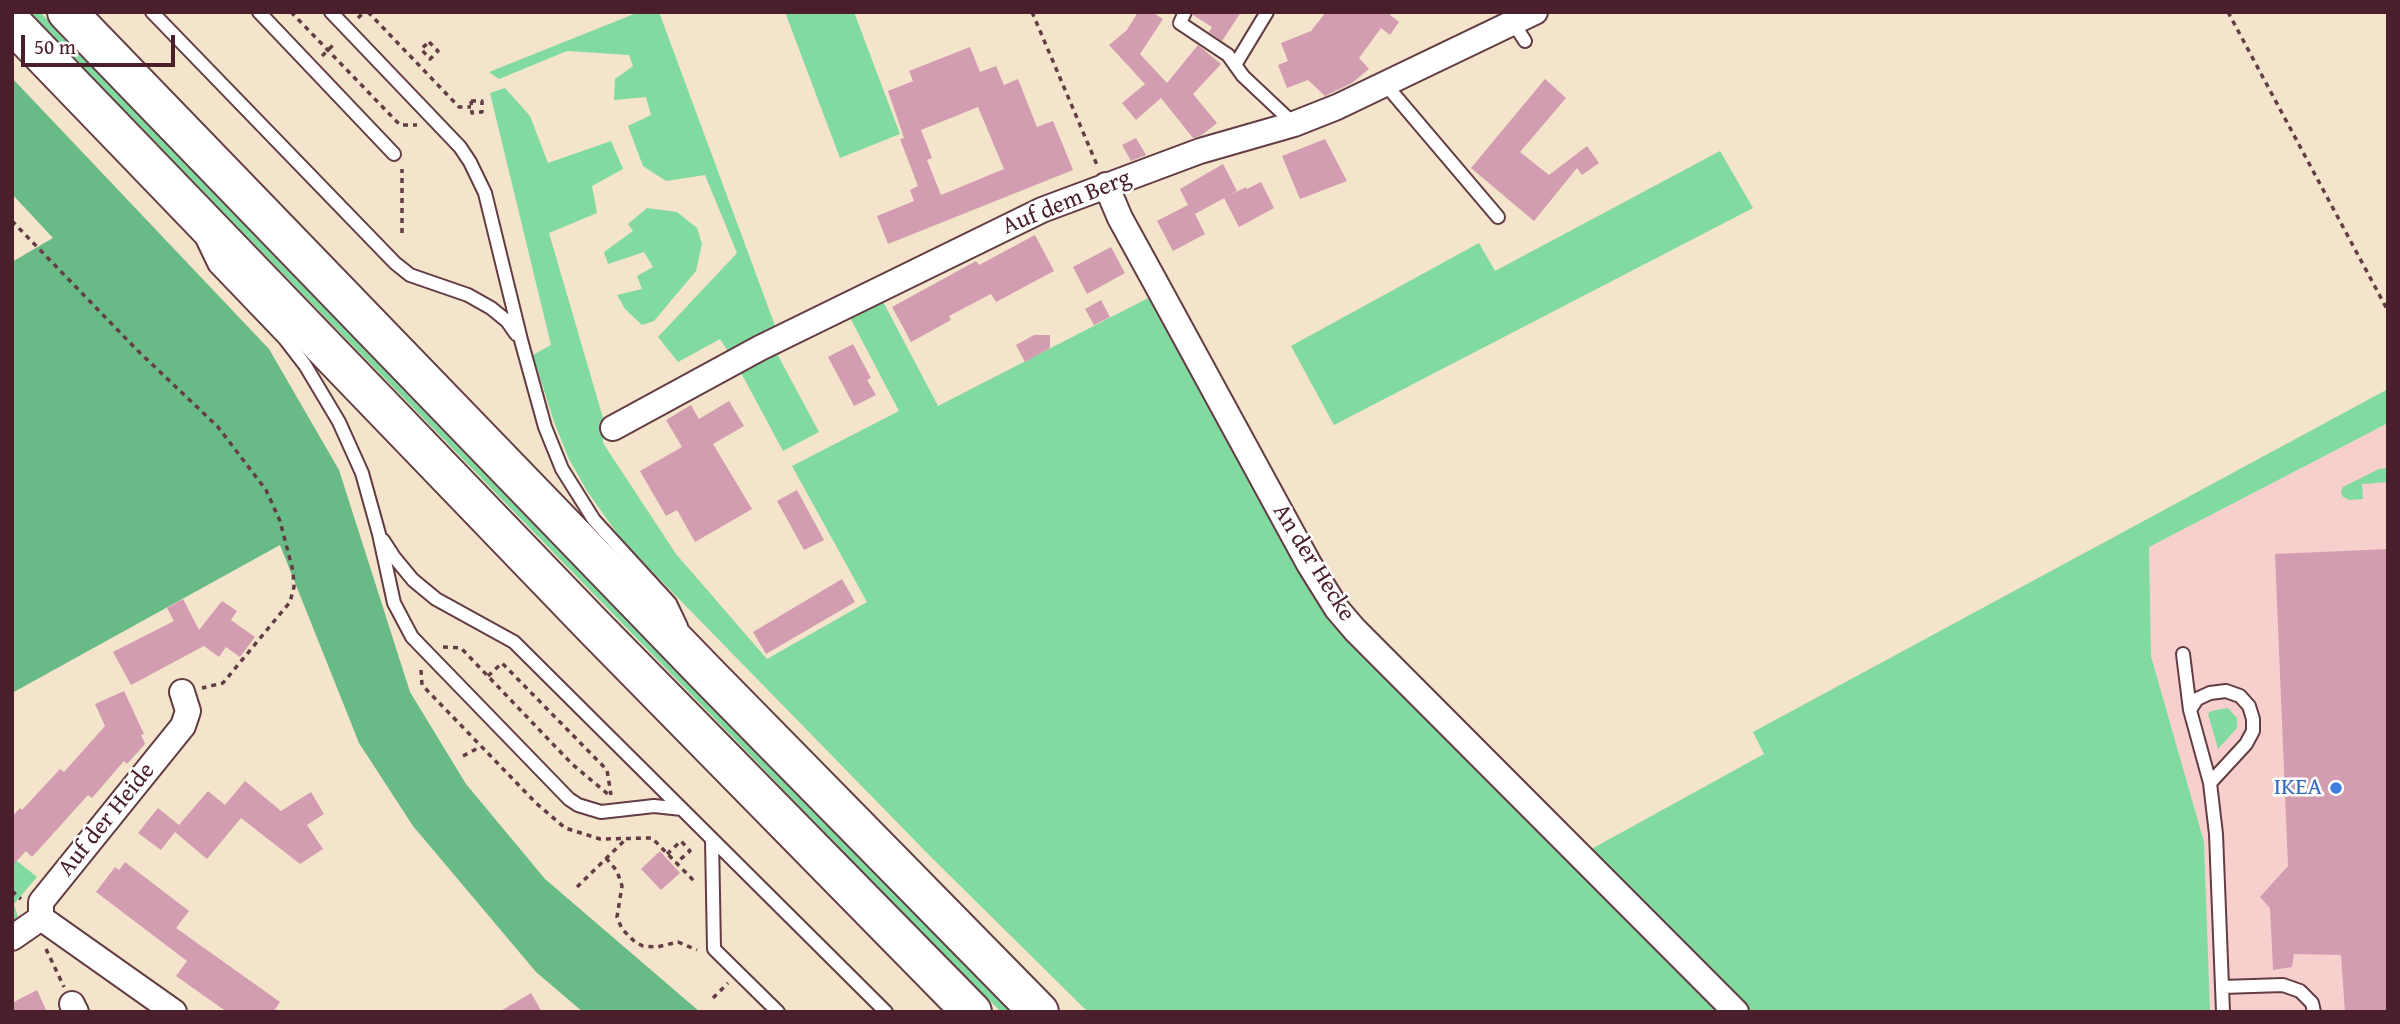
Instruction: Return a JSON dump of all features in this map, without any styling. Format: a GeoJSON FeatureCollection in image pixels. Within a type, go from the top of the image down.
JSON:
{"type":"FeatureCollection","features":[{"type":"Feature","properties":{"kind":"highway"},"geometry":{"type":"LineString","coordinates":[[67,12],[706,673],[1039,1012]]}},
{"type":"Feature","properties":{"kind":"highway"},"geometry":{"type":"LineString","coordinates":[[12,23],[594,628],[972,1012]]}},
{"type":"Feature","properties":{"kind":"street","name":"Auf dem Berg"},"geometry":{"type":"LineString","coordinates":[[613,428],[760,348],[1042,210],[1200,151],[1294,124],[1524,26]]}},
{"type":"Feature","properties":{"kind":"street","name":"An der Hecke"},"geometry":{"type":"LineString","coordinates":[[1106,185],[1185,337],[1309,564],[1337,609],[1736,1012]]}},
{"type":"Feature","properties":{"kind":"street","name":"Auf der Heide"},"geometry":{"type":"LineString","coordinates":[[41,918],[41,902],[183,726],[188,711],[183,692]]}},
{"type":"Feature","properties":{"kind":"street"},"geometry":{"type":"LineString","coordinates":[[12,938],[41,918],[174,1012]]}},
{"type":"Feature","properties":{"kind":"lane"},"geometry":{"type":"LineString","coordinates":[[152,12],[395,263],[410,275],[468,295],[491,308],[507,321],[520,340]]}},
{"type":"Feature","properties":{"kind":"lane"},"geometry":{"type":"LineString","coordinates":[[259,12],[394,154]]}},
{"type":"Feature","properties":{"kind":"lane"},"geometry":{"type":"LineString","coordinates":[[331,12],[460,147],[470,162],[485,193],[520,340],[545,427],[562,468],[594,520],[670,603],[706,673]]}},
{"type":"Feature","properties":{"kind":"lane"},"geometry":{"type":"LineString","coordinates":[[1185,12],[1180,23],[1220,49],[1243,76],[1294,124]]}},
{"type":"Feature","properties":{"kind":"lane"},"geometry":{"type":"LineString","coordinates":[[1235,65],[1267,12]]}},
{"type":"Feature","properties":{"kind":"lane"},"geometry":{"type":"LineString","coordinates":[[1386,85],[1498,216]]}},
{"type":"Feature","properties":{"kind":"lane"},"geometry":{"type":"LineString","coordinates":[[183,200],[215,266],[285,339],[323,392],[353,450],[379,534],[394,603],[407,628],[426,652],[569,799],[591,810],[614,812],[654,806],[682,810]]}},
{"type":"Feature","properties":{"kind":"lane"},"geometry":{"type":"LineString","coordinates":[[379,534],[413,580],[436,599],[514,642],[886,1012]]}},
{"type":"Feature","properties":{"kind":"lane"},"geometry":{"type":"LineString","coordinates":[[2183,654],[2190,710],[2210,783],[2216,834],[2223,1012]]}},
{"type":"Feature","properties":{"kind":"lane"},"geometry":{"type":"LineString","coordinates":[[2190,710],[2197,699],[2210,693],[2226,691],[2241,696],[2249,706],[2253,719],[2253,731],[2246,744],[2210,783]]}},
{"type":"Feature","properties":{"kind":"lane"},"geometry":{"type":"LineString","coordinates":[[712,839],[714,949],[778,1012]]}},
{"type":"Feature","properties":{"kind":"lane"},"geometry":{"type":"LineString","coordinates":[[2222,987],[2283,985],[2300,990],[2312,1003],[2314,1012]]}},
{"type":"Feature","properties":{"kind":"path"},"geometry":{"type":"LineString","coordinates":[[292,12],[400,125],[423,125]]}},
{"type":"Feature","properties":{"kind":"path"},"geometry":{"type":"LineString","coordinates":[[368,12],[459,107],[471,107]]}},
{"type":"Feature","properties":{"kind":"path"},"geometry":{"type":"LineString","coordinates":[[1032,12],[1106,185]]}},
{"type":"Feature","properties":{"kind":"path"},"geometry":{"type":"LineString","coordinates":[[2228,12],[2388,311]]}},
{"type":"Feature","properties":{"kind":"path"},"geometry":{"type":"LineString","coordinates":[[429,42],[439,51],[430,59],[426,54],[421,49],[429,42]]}},
{"type":"Feature","properties":{"kind":"path"},"geometry":{"type":"LineString","coordinates":[[417,63],[426,54]]}},
{"type":"Feature","properties":{"kind":"path"},"geometry":{"type":"LineString","coordinates":[[482,101],[482,112],[472,113],[471,107],[471,102],[482,101]]}},
{"type":"Feature","properties":{"kind":"path"},"geometry":{"type":"LineString","coordinates":[[12,221],[137,350],[218,427],[266,490],[280,521],[293,571],[294,587],[290,602],[223,683],[183,692]]}},
{"type":"Feature","properties":{"kind":"path"},"geometry":{"type":"LineString","coordinates":[[612,797],[572,764],[461,648],[431,647],[421,657],[422,685],[480,747],[565,828],[596,839],[652,838],[703,891]]}},
{"type":"Feature","properties":{"kind":"path"},"geometry":{"type":"LineString","coordinates":[[488,676],[502,663],[607,770],[614,812]]}},
{"type":"Feature","properties":{"kind":"path"},"geometry":{"type":"LineString","coordinates":[[463,755],[480,747]]}},
{"type":"Feature","properties":{"kind":"path"},"geometry":{"type":"LineString","coordinates":[[577,887],[626,839]]}},
{"type":"Feature","properties":{"kind":"path"},"geometry":{"type":"LineString","coordinates":[[667,853],[681,841],[690,850],[676,863]]}},
{"type":"Feature","properties":{"kind":"path"},"geometry":{"type":"LineString","coordinates":[[606,858],[617,871],[622,886],[617,917],[622,929],[643,946],[657,947],[678,942],[695,948],[704,956]]}},
{"type":"Feature","properties":{"kind":"path"},"geometry":{"type":"LineString","coordinates":[[41,918],[40,934],[74,1008]]}},
{"type":"Feature","properties":{"kind":"path"},"geometry":{"type":"LineString","coordinates":[[713,998],[730,981],[737,989]]}},
{"type":"Feature","properties":{"kind":"shaded area"},"geometry":{"type":"Polygon","coordinates":[[[2388,423],[2388,1012],[2210,1012],[2204,842],[2151,656],[2149,547],[2388,423]]]}},
{"type":"Feature","properties":{"kind":"green space"},"geometry":{"type":"Polygon","coordinates":[[[29,12],[40,12],[446,434],[1011,1012],[1001,1012],[942,953],[29,12]]]}},
{"type":"Feature","properties":{"kind":"green space"},"geometry":{"type":"Polygon","coordinates":[[[639,12],[659,12],[777,331],[731,356],[720,339],[678,362],[658,337],[737,253],[705,175],[666,181],[643,166],[628,126],[651,115],[646,97],[614,100],[615,79],[633,66],[629,55],[567,51],[499,79],[489,72],[639,12]]]}},
{"type":"Feature","properties":{"kind":"green space"},"geometry":{"type":"Polygon","coordinates":[[[785,12],[854,12],[900,134],[840,158],[785,12]]]}},
{"type":"Feature","properties":{"kind":"green space"},"geometry":{"type":"Polygon","coordinates":[[[12,78],[269,349],[339,470],[410,692],[466,784],[545,879],[700,1012],[583,1012],[536,972],[413,826],[359,743],[280,545],[12,693],[12,262],[53,238],[12,194],[12,78]]]}},
{"type":"Feature","properties":{"kind":"green space"},"geometry":{"type":"Polygon","coordinates":[[[505,88],[530,116],[548,163],[611,141],[623,169],[592,186],[597,213],[549,233],[603,418],[603,443],[676,554],[767,659],[867,602],[792,466],[899,411],[846,310],[879,294],[938,406],[1154,295],[1323,605],[1726,1012],[1088,1012],[930,856],[638,557],[619,536],[587,491],[569,459],[554,422],[533,355],[551,345],[490,93],[505,88]]]}},
{"type":"Feature","properties":{"kind":"green space"},"geometry":{"type":"Polygon","coordinates":[[[1720,151],[1753,208],[1334,425],[1291,346],[1479,243],[1495,271],[1720,151]]]}},
{"type":"Feature","properties":{"kind":"green space"},"geometry":{"type":"Polygon","coordinates":[[[647,208],[677,212],[697,228],[702,244],[696,271],[654,321],[642,325],[625,309],[617,295],[642,289],[637,276],[653,267],[644,252],[608,264],[604,252],[633,231],[628,224],[647,208]]]}},
{"type":"Feature","properties":{"kind":"green space"},"geometry":{"type":"Polygon","coordinates":[[[775,350],[819,432],[783,451],[739,369],[775,350]]]}},
{"type":"Feature","properties":{"kind":"green space"},"geometry":{"type":"Polygon","coordinates":[[[2388,389],[2388,423],[2149,547],[2151,656],[2204,842],[2210,1012],[1745,1012],[1586,852],[1764,754],[1753,732],[2388,389]]]}},
{"type":"Feature","properties":{"kind":"green space"},"geometry":{"type":"Polygon","coordinates":[[[2388,468],[2388,482],[2362,484],[2363,499],[2349,500],[2342,496],[2343,487],[2379,469],[2388,468]]]}},
{"type":"Feature","properties":{"kind":"green space"},"geometry":{"type":"Polygon","coordinates":[[[2228,708],[2237,718],[2237,728],[2218,749],[2208,714],[2228,708]]]}},
{"type":"Feature","properties":{"kind":"green space"},"geometry":{"type":"Polygon","coordinates":[[[12,857],[37,877],[14,904],[18,917],[12,921],[12,857]]]}},
{"type":"Feature","properties":{"kind":"building"},"geometry":{"type":"Polygon","coordinates":[[[1138,12],[1152,12],[1163,19],[1140,54],[1167,83],[1198,45],[1221,64],[1193,94],[1217,123],[1202,135],[1193,138],[1161,98],[1136,120],[1122,103],[1145,84],[1109,45],[1127,30],[1138,12]]]}},
{"type":"Feature","properties":{"kind":"building"},"geometry":{"type":"Polygon","coordinates":[[[1194,12],[1241,12],[1222,41],[1209,32],[1212,27],[1193,15],[1194,12]]]}},
{"type":"Feature","properties":{"kind":"building"},"geometry":{"type":"Polygon","coordinates":[[[1326,12],[1392,12],[1390,15],[1399,22],[1390,35],[1381,28],[1359,58],[1369,69],[1352,83],[1325,96],[1308,80],[1287,88],[1278,65],[1288,61],[1281,43],[1311,31],[1326,12]]]}},
{"type":"Feature","properties":{"kind":"building"},"geometry":{"type":"Polygon","coordinates":[[[970,47],[980,72],[996,66],[1004,85],[1018,79],[1037,127],[1053,121],[1073,170],[888,244],[877,216],[914,201],[910,190],[918,186],[900,139],[904,138],[888,91],[913,81],[909,71],[970,47]],[[978,107],[921,130],[932,158],[927,160],[941,195],[1004,169],[978,107]]]}},
{"type":"Feature","properties":{"kind":"building"},"geometry":{"type":"Polygon","coordinates":[[[1545,79],[1566,98],[1520,152],[1549,175],[1587,146],[1599,163],[1582,175],[1577,168],[1534,221],[1471,168],[1545,79]]]}},
{"type":"Feature","properties":{"kind":"building"},"geometry":{"type":"Polygon","coordinates":[[[1136,138],[1146,155],[1131,161],[1122,145],[1136,138]]]}},
{"type":"Feature","properties":{"kind":"building"},"geometry":{"type":"Polygon","coordinates":[[[1325,139],[1347,181],[1300,199],[1282,156],[1325,139]]]}},
{"type":"Feature","properties":{"kind":"building"},"geometry":{"type":"Polygon","coordinates":[[[1223,164],[1237,191],[1195,214],[1205,234],[1173,251],[1157,221],[1188,205],[1180,189],[1223,164]]]}},
{"type":"Feature","properties":{"kind":"building"},"geometry":{"type":"Polygon","coordinates":[[[1261,182],[1274,208],[1239,227],[1224,198],[1261,182]]]}},
{"type":"Feature","properties":{"kind":"building"},"geometry":{"type":"Polygon","coordinates":[[[1035,235],[1054,271],[996,302],[991,294],[949,316],[951,320],[911,342],[892,307],[976,261],[979,265],[1035,235]]]}},
{"type":"Feature","properties":{"kind":"building"},"geometry":{"type":"Polygon","coordinates":[[[1111,247],[1125,273],[1087,294],[1073,267],[1111,247]]]}},
{"type":"Feature","properties":{"kind":"building"},"geometry":{"type":"Polygon","coordinates":[[[1101,300],[1110,317],[1094,325],[1085,309],[1101,300]]]}},
{"type":"Feature","properties":{"kind":"building"},"geometry":{"type":"Polygon","coordinates":[[[1034,335],[1050,335],[1050,348],[1025,362],[1016,345],[1034,335]]]}},
{"type":"Feature","properties":{"kind":"building"},"geometry":{"type":"Polygon","coordinates":[[[853,344],[871,378],[867,380],[876,395],[854,406],[828,357],[853,344]]]}},
{"type":"Feature","properties":{"kind":"building"},"geometry":{"type":"Polygon","coordinates":[[[729,401],[744,426],[713,444],[752,509],[695,542],[677,510],[666,516],[640,471],[682,447],[666,420],[691,405],[699,419],[729,401]]]}},
{"type":"Feature","properties":{"kind":"building"},"geometry":{"type":"Polygon","coordinates":[[[797,490],[824,540],[804,550],[777,501],[797,490]]]}},
{"type":"Feature","properties":{"kind":"building","name":"IKEA"},"geometry":{"type":"Polygon","coordinates":[[[2388,549],[2388,1012],[2345,1012],[2341,955],[2294,954],[2292,967],[2273,970],[2270,908],[2260,897],[2288,866],[2275,554],[2388,549]]]}},
{"type":"Feature","properties":{"kind":"building"},"geometry":{"type":"Polygon","coordinates":[[[842,579],[855,602],[766,654],[753,632],[842,579]]]}},
{"type":"Feature","properties":{"kind":"building"},"geometry":{"type":"Polygon","coordinates":[[[183,599],[199,630],[222,601],[237,611],[231,620],[255,637],[240,657],[226,647],[219,657],[204,646],[131,685],[113,652],[174,621],[167,608],[183,599]]]}},
{"type":"Feature","properties":{"kind":"building"},"geometry":{"type":"Polygon","coordinates":[[[124,691],[144,734],[141,735],[145,744],[127,764],[124,761],[92,798],[88,795],[32,857],[26,851],[12,866],[12,817],[20,808],[22,810],[60,769],[64,772],[105,726],[95,704],[124,691]]]}},
{"type":"Feature","properties":{"kind":"building"},"geometry":{"type":"Polygon","coordinates":[[[245,781],[281,811],[311,792],[324,814],[307,825],[323,849],[300,864],[241,818],[207,859],[175,832],[161,850],[138,833],[158,808],[179,825],[208,791],[225,805],[245,781]]]}},
{"type":"Feature","properties":{"kind":"building"},"geometry":{"type":"Polygon","coordinates":[[[660,851],[680,873],[661,890],[641,869],[660,851]]]}},
{"type":"Feature","properties":{"kind":"building"},"geometry":{"type":"Polygon","coordinates":[[[125,862],[189,911],[176,928],[280,1002],[273,1012],[227,1012],[176,976],[187,961],[96,892],[115,867],[119,870],[125,862]]]}},
{"type":"Feature","properties":{"kind":"building"},"geometry":{"type":"Polygon","coordinates":[[[37,990],[47,1012],[12,1012],[12,1003],[37,990]]]}},
{"type":"Feature","properties":{"kind":"building"},"geometry":{"type":"Polygon","coordinates":[[[531,993],[542,1012],[499,1012],[531,993]]]}},
{"type":"Feature","properties":{"kind":"place","name":"IKEA"},"geometry":{"type":"Point","coordinates":[2336,788]}}]}
